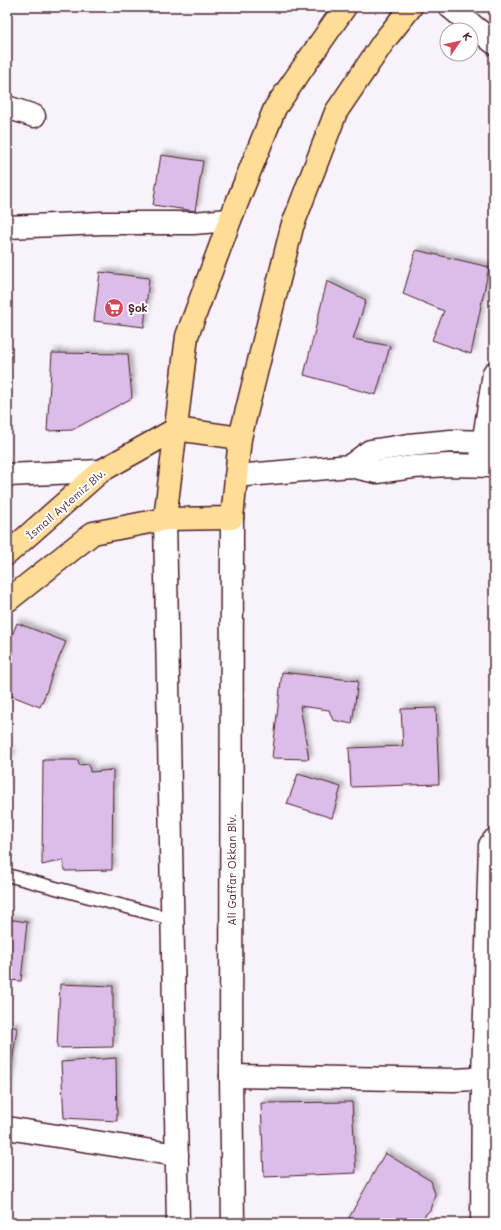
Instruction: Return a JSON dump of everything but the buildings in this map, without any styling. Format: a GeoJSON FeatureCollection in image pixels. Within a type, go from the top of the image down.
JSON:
{"type":"FeatureCollection","features":[{"type":"Feature","properties":{"kind":"main road"},"geometry":{"type":"LineString","coordinates":[[165,518],[187,336],[230,220],[275,108],[345,7]]}},
{"type":"Feature","properties":{"kind":"main road"},"geometry":{"type":"LineString","coordinates":[[7,601],[93,533],[165,518],[232,518],[240,438],[292,227],[336,112],[384,41],[411,7]]}},
{"type":"Feature","properties":{"kind":"main road"},"geometry":{"type":"LineString","coordinates":[[176,429],[240,438]]}},
{"type":"Feature","properties":{"kind":"main road","name":"İsmail Aytemiz Blv."},"geometry":{"type":"LineString","coordinates":[[7,554],[101,471],[176,429]]}},
{"type":"Feature","properties":{"kind":"street"},"geometry":{"type":"LineString","coordinates":[[450,7],[494,43]]}},
{"type":"Feature","properties":{"kind":"street"},"geometry":{"type":"LineString","coordinates":[[7,107],[34,116]]}},
{"type":"Feature","properties":{"kind":"street"},"geometry":{"type":"LineString","coordinates":[[7,227],[102,223],[193,223],[230,220]]}},
{"type":"Feature","properties":{"kind":"street"},"geometry":{"type":"LineString","coordinates":[[236,476],[350,466],[377,472],[413,467],[487,465],[494,374]]}},
{"type":"Feature","properties":{"kind":"street"},"geometry":{"type":"LineString","coordinates":[[350,466],[370,451],[409,445],[451,442],[489,442]]}},
{"type":"Feature","properties":{"kind":"street"},"geometry":{"type":"LineString","coordinates":[[7,475],[101,471]]}},
{"type":"Feature","properties":{"kind":"street"},"geometry":{"type":"LineString","coordinates":[[165,518],[178,1223]]}},
{"type":"Feature","properties":{"kind":"street","name":"Ali Gaffar Okkan Blv."},"geometry":{"type":"LineString","coordinates":[[232,518],[231,1076],[233,1223]]}},
{"type":"Feature","properties":{"kind":"street"},"geometry":{"type":"LineString","coordinates":[[482,1223],[488,1078],[490,845],[494,840]]}},
{"type":"Feature","properties":{"kind":"street"},"geometry":{"type":"LineString","coordinates":[[231,1076],[454,1080],[488,1078]]}},
{"type":"Feature","properties":{"kind":"street"},"geometry":{"type":"LineString","coordinates":[[7,1128],[177,1154]]}},
{"type":"Feature","properties":{"kind":"lane"},"geometry":{"type":"LineString","coordinates":[[7,875],[172,919]]}},
{"type":"Feature","properties":{"kind":"place","name":"Şok"},"geometry":{"type":"Point","coordinates":[114,308]}}]}
